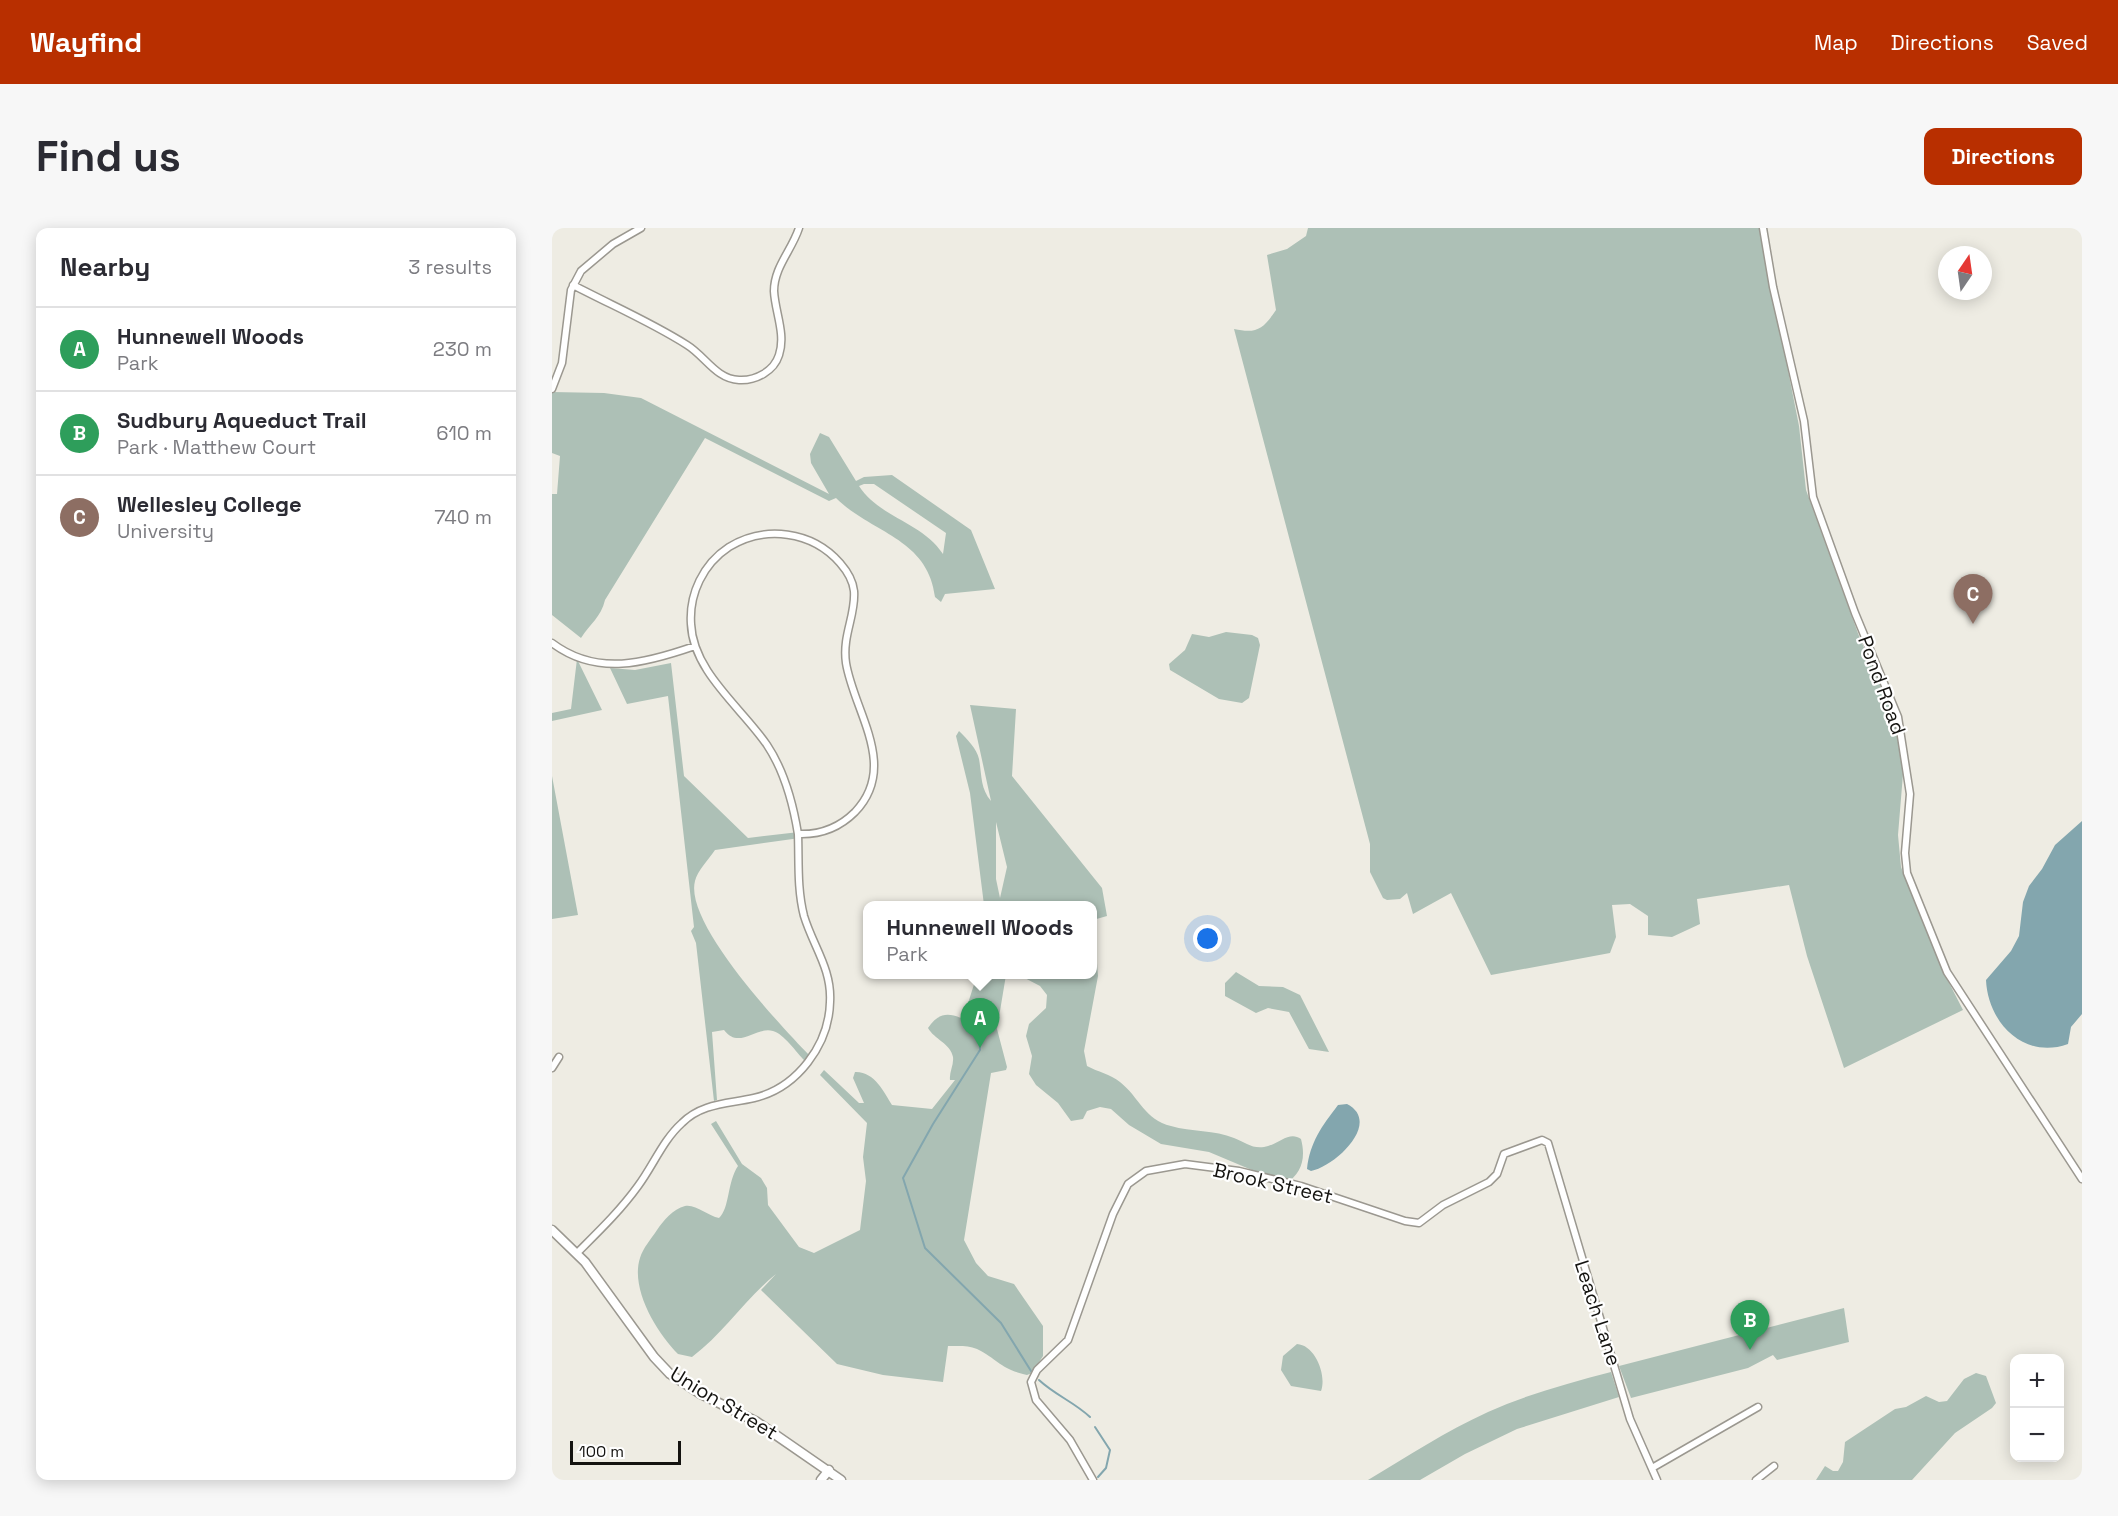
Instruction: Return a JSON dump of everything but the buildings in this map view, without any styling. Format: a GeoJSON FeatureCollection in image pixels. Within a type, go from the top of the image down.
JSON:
{"type":"FeatureCollection","features":[{"type":"Feature","properties":{"kind":"street"},"geometry":{"type":"LineString","coordinates":[[552,389],[562,363],[573,285],[581,271],[595,258],[641,228]]}},
{"type":"Feature","properties":{"kind":"street"},"geometry":{"type":"LineString","coordinates":[[573,285],[689,346],[714,369],[728,378],[740,381],[754,378],[767,373],[779,356],[781,336],[774,291],[776,279],[799,228]]}},
{"type":"Feature","properties":{"kind":"street","name":"Pond Road"},"geometry":{"type":"LineString","coordinates":[[1763,228],[1773,287],[1804,421],[1813,496],[1855,613],[1898,717],[1910,794],[1905,853],[1906,873],[1947,972],[2082,1179]]}},
{"type":"Feature","properties":{"kind":"street"},"geometry":{"type":"LineString","coordinates":[[577,1253],[630,1196],[682,1122],[710,1106],[757,1098],[774,1091],[798,1073],[817,1050],[828,1019],[830,983],[825,963],[802,906],[798,834],[789,791],[772,754],[709,672],[695,646],[691,616],[696,588],[711,563],[724,551],[741,541],[770,533],[799,537],[827,551],[848,574],[854,597],[845,633],[846,660],[852,687],[873,742],[874,771],[864,800],[845,821],[822,832],[798,834]]}},
{"type":"Feature","properties":{"kind":"street"},"geometry":{"type":"LineString","coordinates":[[552,643],[579,658],[621,665],[651,661],[695,646]]}},
{"type":"Feature","properties":{"kind":"street"},"geometry":{"type":"LineString","coordinates":[[552,1068],[559,1058]]}},
{"type":"Feature","properties":{"kind":"street","name":"Brook Street"},"geometry":{"type":"LineString","coordinates":[[1093,1480],[1070,1440],[1036,1400],[1031,1382],[1037,1370],[1068,1340],[1113,1214],[1128,1184],[1146,1171],[1185,1164],[1239,1171],[1300,1186],[1405,1221],[1419,1223],[1443,1205],[1489,1182],[1497,1174],[1504,1154],[1533,1142],[1542,1140],[1548,1143]]}},
{"type":"Feature","properties":{"kind":"street","name":"Leach Lane"},"geometry":{"type":"LineString","coordinates":[[1548,1143],[1628,1413],[1657,1480]]}},
{"type":"Feature","properties":{"kind":"street","name":"Union Street"},"geometry":{"type":"LineString","coordinates":[[552,1230],[577,1253],[654,1357],[670,1374],[699,1393],[757,1422],[841,1480]]}},
{"type":"Feature","properties":{"kind":"street"},"geometry":{"type":"LineString","coordinates":[[1652,1468],[1758,1407]]}},
{"type":"Feature","properties":{"kind":"street"},"geometry":{"type":"LineString","coordinates":[[1756,1480],[1765,1477],[1774,1466]]}},
{"type":"Feature","properties":{"kind":"street"},"geometry":{"type":"LineString","coordinates":[[821,1480],[829,1470]]}},
{"type":"Feature","properties":{"kind":"green space"},"geometry":{"type":"Polygon","coordinates":[[[1308,228],[1760,228],[1799,426],[1806,490],[1859,636],[1894,717],[1903,774],[1898,835],[1901,867],[1943,971],[1963,1010],[1844,1068],[1807,956],[1789,885],[1697,899],[1700,924],[1672,937],[1648,935],[1648,916],[1630,904],[1612,905],[1616,937],[1610,953],[1491,975],[1451,893],[1413,914],[1407,893],[1400,899],[1383,898],[1370,872],[1370,844],[1234,329],[1248,331],[1259,328],[1276,310],[1267,255],[1287,249],[1306,236],[1308,228]]]}},
{"type":"Feature","properties":{"kind":"green space"},"geometry":{"type":"Polygon","coordinates":[[[552,392],[604,393],[641,398],[829,494],[811,463],[810,454],[820,433],[829,437],[856,481],[864,477],[892,475],[971,530],[995,589],[945,594],[941,602],[935,597],[930,577],[922,562],[896,538],[850,510],[836,498],[829,501],[705,438],[605,600],[598,616],[581,638],[552,615],[552,494],[557,494],[560,456],[552,453],[552,392]],[[874,484],[859,486],[878,506],[924,534],[943,554],[946,533],[874,484]]]}},
{"type":"Feature","properties":{"kind":"green space"},"geometry":{"type":"Polygon","coordinates":[[[1226,632],[1252,635],[1258,638],[1260,645],[1249,698],[1242,703],[1219,699],[1170,670],[1169,664],[1185,650],[1192,634],[1209,637],[1226,632]]]}},
{"type":"Feature","properties":{"kind":"green space"},"geometry":{"type":"Polygon","coordinates":[[[577,659],[602,710],[552,721],[552,713],[571,709],[577,659]]]}},
{"type":"Feature","properties":{"kind":"green space"},"geometry":{"type":"Polygon","coordinates":[[[671,663],[684,776],[748,838],[799,832],[800,838],[715,850],[696,877],[696,899],[704,922],[719,947],[757,998],[809,1055],[805,1061],[786,1039],[773,1031],[767,1030],[742,1038],[730,1036],[724,1030],[712,1032],[717,1100],[714,1101],[696,943],[691,931],[694,927],[668,696],[627,704],[610,668],[635,670],[671,663]]]}},
{"type":"Feature","properties":{"kind":"green space"},"geometry":{"type":"Polygon","coordinates":[[[970,705],[1016,709],[1012,776],[1102,888],[1107,916],[1097,919],[1097,901],[984,901],[970,793],[956,736],[959,731],[978,755],[987,796],[991,801],[970,705]],[[996,822],[996,879],[1000,898],[1007,867],[996,822]]]}},
{"type":"Feature","properties":{"kind":"green space"},"geometry":{"type":"Polygon","coordinates":[[[552,776],[578,915],[552,919],[552,776]]]}},
{"type":"Feature","properties":{"kind":"green space"},"geometry":{"type":"Polygon","coordinates":[[[1097,963],[1098,976],[1084,1051],[1087,1066],[1120,1082],[1148,1113],[1162,1123],[1179,1128],[1227,1135],[1256,1147],[1269,1146],[1292,1136],[1297,1137],[1301,1139],[1303,1153],[1299,1170],[1285,1184],[1209,1152],[1161,1144],[1129,1125],[1111,1109],[1100,1107],[1087,1111],[1083,1119],[1071,1121],[1058,1103],[1036,1085],[1029,1074],[1032,1056],[1026,1036],[1029,1024],[1046,1008],[1047,995],[1040,986],[1027,979],[1097,979],[1097,963]]]}},
{"type":"Feature","properties":{"kind":"green space"},"geometry":{"type":"Polygon","coordinates":[[[1236,972],[1259,986],[1283,987],[1300,995],[1329,1052],[1309,1049],[1289,1012],[1268,1008],[1256,1013],[1225,996],[1225,983],[1236,972]]]}},
{"type":"Feature","properties":{"kind":"green space"},"geometry":{"type":"Polygon","coordinates":[[[976,979],[1005,979],[997,1029],[1007,1067],[1006,1070],[991,1073],[964,1240],[976,1263],[988,1276],[1014,1284],[1043,1326],[1043,1356],[1032,1373],[1027,1375],[1011,1370],[977,1349],[963,1346],[948,1346],[943,1382],[883,1375],[837,1364],[761,1290],[776,1274],[754,1294],[704,1348],[692,1357],[678,1354],[647,1310],[639,1283],[638,1270],[645,1247],[662,1223],[676,1210],[689,1206],[719,1218],[723,1214],[734,1172],[738,1166],[711,1124],[716,1121],[742,1164],[761,1178],[767,1188],[768,1205],[799,1247],[814,1253],[860,1230],[866,1181],[863,1157],[867,1123],[820,1075],[824,1070],[859,1103],[864,1103],[853,1078],[855,1072],[868,1075],[873,1079],[892,1105],[932,1109],[955,1080],[950,1080],[952,1052],[928,1028],[936,1019],[944,1015],[953,1015],[963,1019],[976,979]]]}},
{"type":"Feature","properties":{"kind":"green space"},"geometry":{"type":"Polygon","coordinates":[[[1844,1308],[1849,1342],[1777,1360],[1773,1355],[1748,1368],[1631,1398],[1619,1366],[1844,1308]]]}},
{"type":"Feature","properties":{"kind":"green space"},"geometry":{"type":"Polygon","coordinates":[[[1297,1344],[1309,1350],[1318,1362],[1322,1377],[1321,1391],[1291,1386],[1281,1370],[1283,1356],[1297,1344]]]}},
{"type":"Feature","properties":{"kind":"green space"},"geometry":{"type":"Polygon","coordinates":[[[1611,1372],[1619,1397],[1517,1429],[1465,1454],[1420,1480],[1368,1480],[1472,1419],[1533,1394],[1611,1372]]]}},
{"type":"Feature","properties":{"kind":"green space"},"geometry":{"type":"Polygon","coordinates":[[[1976,1373],[1986,1376],[1996,1403],[1955,1433],[1912,1480],[1816,1480],[1825,1466],[1838,1471],[1843,1462],[1845,1442],[1895,1409],[1906,1407],[1926,1396],[1939,1402],[1947,1401],[1964,1379],[1976,1373]]]}},
{"type":"Feature","properties":{"kind":"water"},"geometry":{"type":"Polygon","coordinates":[[[2082,821],[2082,1014],[2071,1027],[2068,1044],[2052,1048],[2037,1047],[2011,1034],[2001,1023],[1988,996],[1986,980],[2011,951],[2019,936],[2023,902],[2029,886],[2042,869],[2055,845],[2082,821]]]}},
{"type":"Feature","properties":{"kind":"water"},"geometry":{"type":"Polygon","coordinates":[[[1347,1104],[1357,1112],[1360,1121],[1358,1132],[1352,1142],[1332,1161],[1311,1171],[1307,1169],[1314,1142],[1322,1127],[1338,1105],[1347,1104]]]}},
{"type":"Feature","properties":{"kind":"waterway"},"geometry":{"type":"LineString","coordinates":[[979,1032],[980,1050],[933,1124],[903,1178],[925,1248],[1001,1323],[1031,1371]]}},
{"type":"Feature","properties":{"kind":"waterway"},"geometry":{"type":"LineString","coordinates":[[1039,1380],[1090,1417]]}},
{"type":"Feature","properties":{"kind":"waterway"},"geometry":{"type":"LineString","coordinates":[[1095,1427],[1110,1450],[1106,1468],[1098,1477]]}},
{"type":"Feature","properties":{"kind":"place","name":"Wellesley College"},"geometry":{"type":"Point","coordinates":[1973,624]}},
{"type":"Feature","properties":{"kind":"place","name":"Hunnewell Woods"},"geometry":{"type":"Point","coordinates":[980,1048]}},
{"type":"Feature","properties":{"kind":"place","name":"Sudbury Aqueduct Trail"},"geometry":{"type":"Point","coordinates":[1750,1350]}}]}
